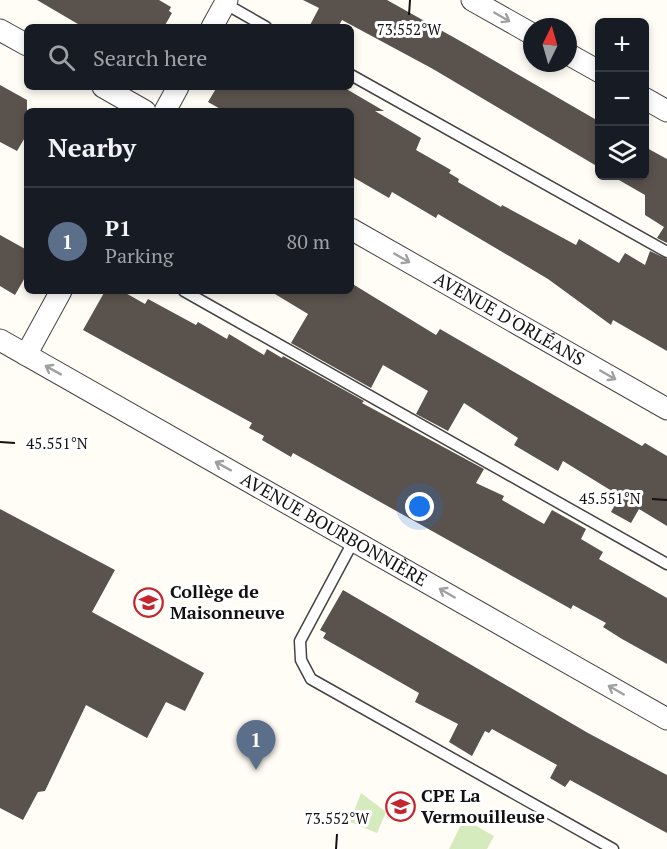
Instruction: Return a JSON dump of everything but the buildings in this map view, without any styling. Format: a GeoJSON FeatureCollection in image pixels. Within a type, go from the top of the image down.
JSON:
{"type":"FeatureCollection","features":[{"type":"Feature","properties":{"kind":"street"},"geometry":{"type":"LineString","coordinates":[[472,0],[523,29]]}},
{"type":"Feature","properties":{"kind":"street"},"geometry":{"type":"LineString","coordinates":[[213,24],[223,1]]}},
{"type":"Feature","properties":{"kind":"street"},"geometry":{"type":"LineString","coordinates":[[0,30],[24,43]]}},
{"type":"Feature","properties":{"kind":"street"},"geometry":{"type":"LineString","coordinates":[[577,59],[595,69]]}},
{"type":"Feature","properties":{"kind":"street"},"geometry":{"type":"LineString","coordinates":[[108,90],[140,108]]}},
{"type":"Feature","properties":{"kind":"street"},"geometry":{"type":"LineString","coordinates":[[167,108],[176,90]]}},
{"type":"Feature","properties":{"kind":"street"},"geometry":{"type":"LineString","coordinates":[[649,100],[667,111]]}},
{"type":"Feature","properties":{"kind":"street","name":"AVENUE D'ORLÉANS"},"geometry":{"type":"LineString","coordinates":[[354,231],[667,409]]}},
{"type":"Feature","properties":{"kind":"street"},"geometry":{"type":"LineString","coordinates":[[26,355],[59,294]]}},
{"type":"Feature","properties":{"kind":"street","name":"AVENUE BOURBONNIÈRE"},"geometry":{"type":"LineString","coordinates":[[0,340],[667,719]]}},
{"type":"Feature","properties":{"kind":"lane"},"geometry":{"type":"LineString","coordinates":[[223,1],[261,24]]}},
{"type":"Feature","properties":{"kind":"lane"},"geometry":{"type":"LineString","coordinates":[[354,77],[667,252]]}},
{"type":"Feature","properties":{"kind":"lane"},"geometry":{"type":"LineString","coordinates":[[189,294],[667,564]]}},
{"type":"Feature","properties":{"kind":"lane"},"geometry":{"type":"LineString","coordinates":[[354,540],[300,641],[301,660],[311,680],[613,849]]}},
{"type":"Feature","properties":{"kind":"green space"},"geometry":{"type":"Polygon","coordinates":[[[361,793],[386,812],[377,833],[350,822],[361,793]]]}},
{"type":"Feature","properties":{"kind":"green space"},"geometry":{"type":"Polygon","coordinates":[[[464,819],[494,836],[487,849],[449,849],[464,819]]]}},
{"type":"Feature","properties":{"kind":"place","name":"Collège de Maisonneuve"},"geometry":{"type":"Point","coordinates":[149,602]}},
{"type":"Feature","properties":{"kind":"place","name":"P1"},"geometry":{"type":"Point","coordinates":[256,770]}},
{"type":"Feature","properties":{"kind":"place","name":"CPE La Vermouilleuse"},"geometry":{"type":"Point","coordinates":[400,806]}}]}
